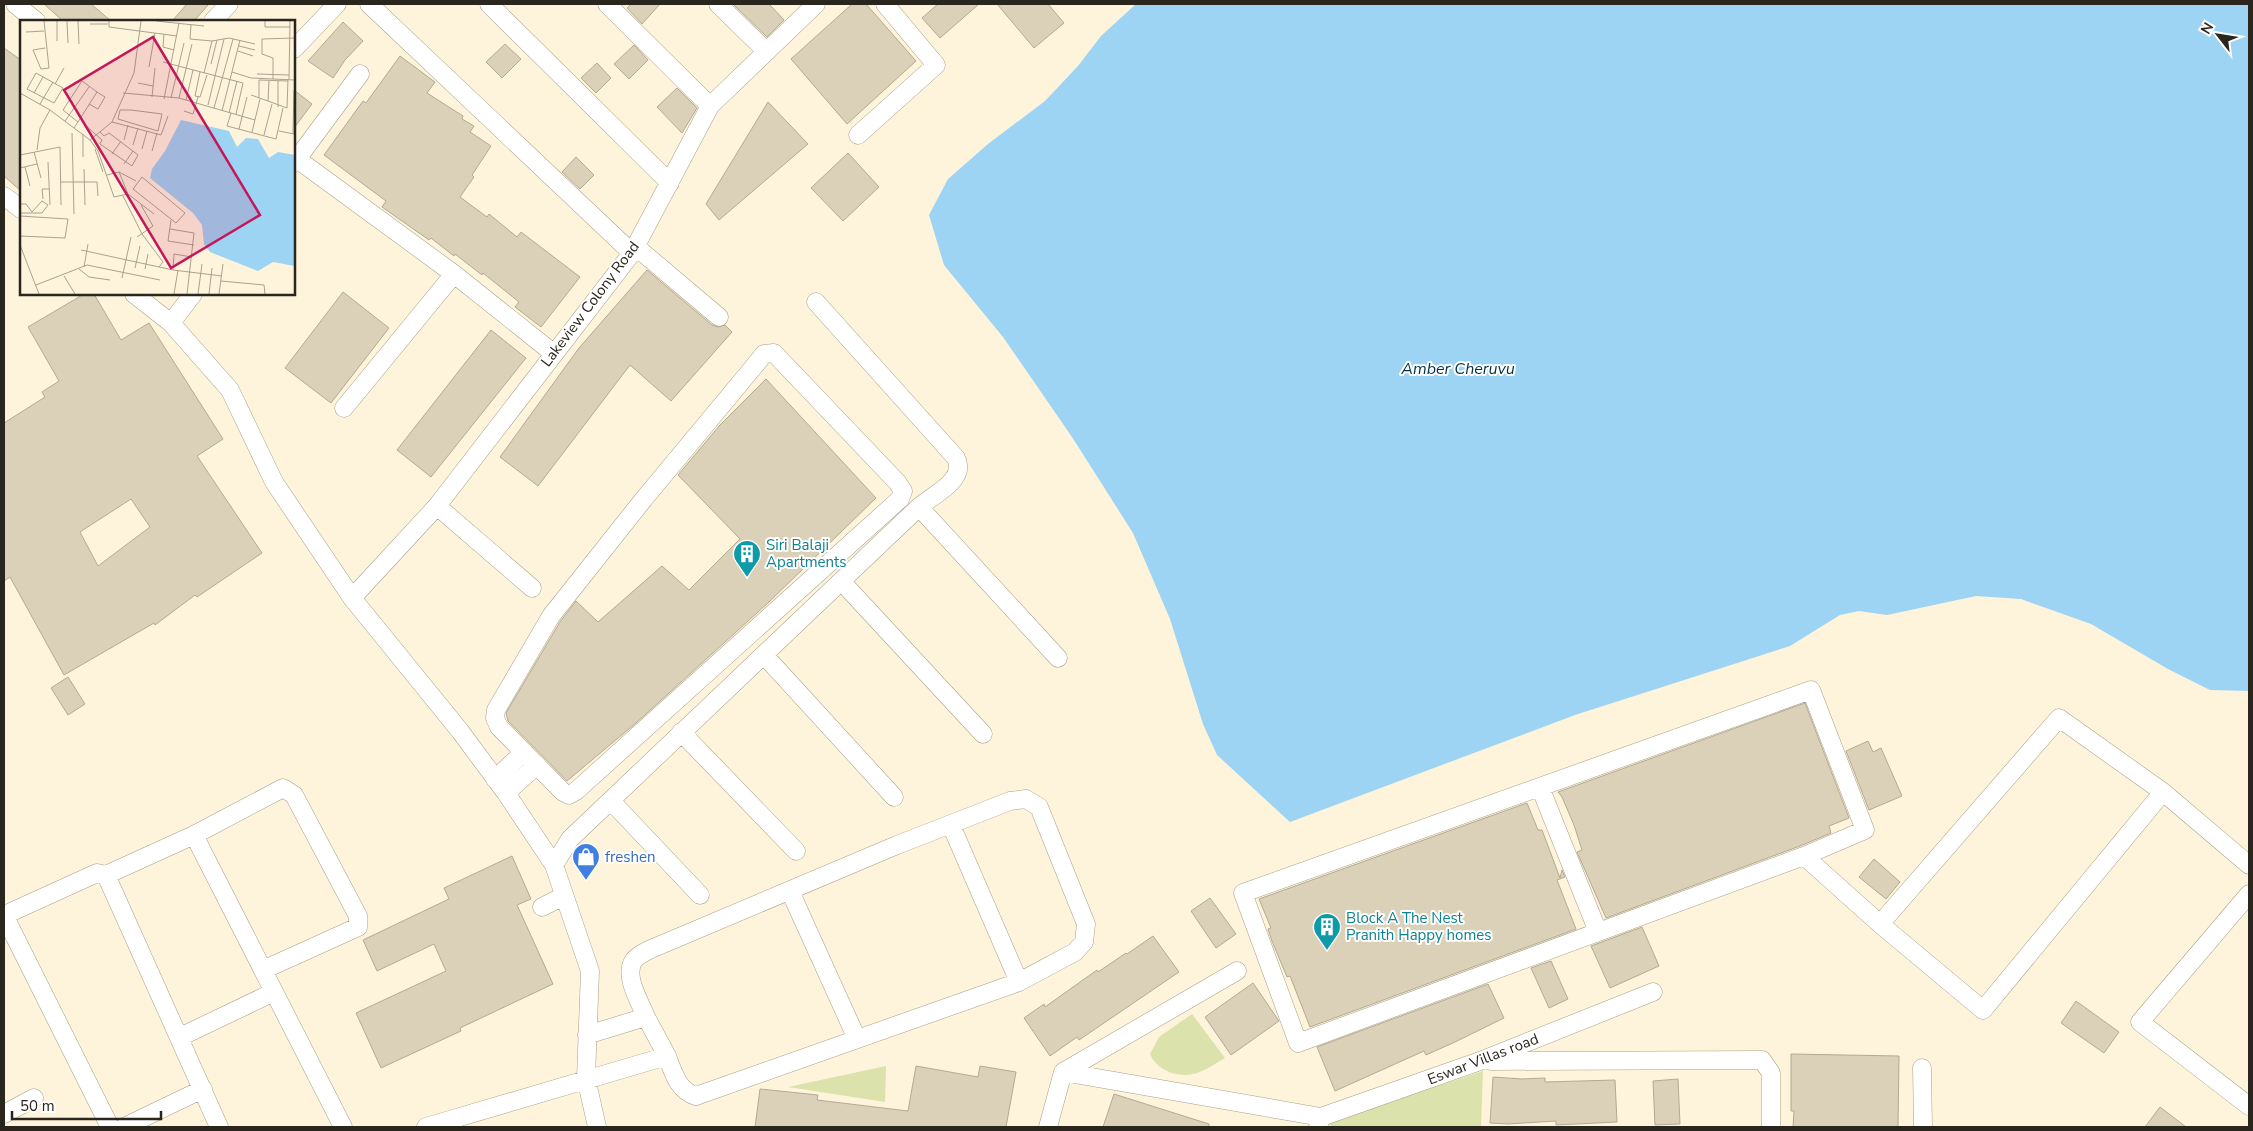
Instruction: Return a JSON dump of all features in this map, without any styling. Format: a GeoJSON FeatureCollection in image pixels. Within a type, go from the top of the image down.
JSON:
{"type":"FeatureCollection","features":[{"type":"Feature","properties":{"kind":"street"},"geometry":{"type":"LineString","coordinates":[[15,4],[35,20]]}},
{"type":"Feature","properties":{"kind":"street"},"geometry":{"type":"LineString","coordinates":[[214,20],[229,4]]}},
{"type":"Feature","properties":{"kind":"street"},"geometry":{"type":"LineString","coordinates":[[295,48],[337,4]]}},
{"type":"Feature","properties":{"kind":"street"},"geometry":{"type":"LineString","coordinates":[[368,4],[633,249],[719,317]]}},
{"type":"Feature","properties":{"kind":"street"},"geometry":{"type":"LineString","coordinates":[[489,4],[670,183]]}},
{"type":"Feature","properties":{"kind":"street"},"geometry":{"type":"LineString","coordinates":[[607,4],[710,106]]}},
{"type":"Feature","properties":{"kind":"street"},"geometry":{"type":"LineString","coordinates":[[718,4],[766,51]]}},
{"type":"Feature","properties":{"kind":"street","name":"Lakeview Colony Road"},"geometry":{"type":"LineString","coordinates":[[352,598],[437,506],[633,249],[710,106],[816,4]]}},
{"type":"Feature","properties":{"kind":"street"},"geometry":{"type":"LineString","coordinates":[[858,134],[936,65],[885,4]]}},
{"type":"Feature","properties":{"kind":"street"},"geometry":{"type":"LineString","coordinates":[[360,74],[295,161],[454,274],[553,353]]}},
{"type":"Feature","properties":{"kind":"street"},"geometry":{"type":"LineString","coordinates":[[4,196],[20,208]]}},
{"type":"Feature","properties":{"kind":"street"},"geometry":{"type":"LineString","coordinates":[[344,408],[454,274]]}},
{"type":"Feature","properties":{"kind":"street"},"geometry":{"type":"LineString","coordinates":[[135,295],[171,322],[230,390],[274,482],[352,598],[460,731],[554,865],[590,971],[586,1078],[597,1127]]}},
{"type":"Feature","properties":{"kind":"street"},"geometry":{"type":"LineString","coordinates":[[171,322],[192,295]]}},
{"type":"Feature","properties":{"kind":"street"},"geometry":{"type":"LineString","coordinates":[[554,865],[570,839],[919,507],[957,476],[959,465],[956,458],[816,302]]}},
{"type":"Feature","properties":{"kind":"street"},"geometry":{"type":"LineString","coordinates":[[774,353],[897,482],[903,491],[900,499],[576,791],[568,795],[563,792],[524,752],[499,726],[495,718],[496,710],[551,616],[642,500],[764,354],[774,353]]}},
{"type":"Feature","properties":{"kind":"street"},"geometry":{"type":"LineString","coordinates":[[437,506],[532,588]]}},
{"type":"Feature","properties":{"kind":"street"},"geometry":{"type":"LineString","coordinates":[[919,507],[1058,658]]}},
{"type":"Feature","properties":{"kind":"street"},"geometry":{"type":"LineString","coordinates":[[842,582],[983,734]]}},
{"type":"Feature","properties":{"kind":"street"},"geometry":{"type":"LineString","coordinates":[[764,655],[894,797]]}},
{"type":"Feature","properties":{"kind":"street"},"geometry":{"type":"LineString","coordinates":[[1811,690],[1865,830],[1804,856],[1298,1043],[1243,893],[1811,690]]}},
{"type":"Feature","properties":{"kind":"street"},"geometry":{"type":"LineString","coordinates":[[1880,924],[2059,718],[2163,792],[2249,865]]}},
{"type":"Feature","properties":{"kind":"street"},"geometry":{"type":"LineString","coordinates":[[681,732],[796,851]]}},
{"type":"Feature","properties":{"kind":"street"},"geometry":{"type":"LineString","coordinates":[[500,786],[524,752]]}},
{"type":"Feature","properties":{"kind":"street"},"geometry":{"type":"LineString","coordinates":[[500,786],[537,764]]}},
{"type":"Feature","properties":{"kind":"street"},"geometry":{"type":"LineString","coordinates":[[1540,787],[1598,932]]}},
{"type":"Feature","properties":{"kind":"street"},"geometry":{"type":"LineString","coordinates":[[110,1127],[6,919],[9,913],[97,873],[106,875],[194,835],[283,788],[294,795],[358,916],[358,927],[263,970]]}},
{"type":"Feature","properties":{"kind":"street"},"geometry":{"type":"LineString","coordinates":[[1804,856],[1880,924],[1983,1010],[2163,792]]}},
{"type":"Feature","properties":{"kind":"street"},"geometry":{"type":"LineString","coordinates":[[1026,799],[1039,807],[1086,924],[1086,933],[1084,942],[1075,952],[1019,982],[696,1096],[689,1094],[682,1088],[646,1016],[630,977],[630,966],[635,958],[651,949],[790,891],[897,845],[1010,801],[1026,799]]}},
{"type":"Feature","properties":{"kind":"street"},"geometry":{"type":"LineString","coordinates":[[611,801],[700,895]]}},
{"type":"Feature","properties":{"kind":"street"},"geometry":{"type":"LineString","coordinates":[[951,825],[1019,982]]}},
{"type":"Feature","properties":{"kind":"street"},"geometry":{"type":"LineString","coordinates":[[194,835],[343,1127]]}},
{"type":"Feature","properties":{"kind":"street"},"geometry":{"type":"LineString","coordinates":[[106,875],[220,1127]]}},
{"type":"Feature","properties":{"kind":"street"},"geometry":{"type":"LineString","coordinates":[[790,891],[857,1039]]}},
{"type":"Feature","properties":{"kind":"street"},"geometry":{"type":"LineString","coordinates":[[2249,894],[2140,1022],[2249,1106]]}},
{"type":"Feature","properties":{"kind":"street"},"geometry":{"type":"LineString","coordinates":[[542,907],[564,896]]}},
{"type":"Feature","properties":{"kind":"street"},"geometry":{"type":"LineString","coordinates":[[1048,1127],[1063,1072],[1238,971]]}},
{"type":"Feature","properties":{"kind":"street"},"geometry":{"type":"LineString","coordinates":[[180,1037],[274,992]]}},
{"type":"Feature","properties":{"kind":"street","name":"Eswar Villas road"},"geometry":{"type":"LineString","coordinates":[[1320,1122],[1653,992]]}},
{"type":"Feature","properties":{"kind":"street"},"geometry":{"type":"LineString","coordinates":[[587,1035],[646,1016]]}},
{"type":"Feature","properties":{"kind":"street"},"geometry":{"type":"LineString","coordinates":[[426,1127],[586,1078],[667,1056]]}},
{"type":"Feature","properties":{"kind":"street"},"geometry":{"type":"LineString","coordinates":[[1480,1061],[1762,1060],[1771,1073],[1770,1127]]}},
{"type":"Feature","properties":{"kind":"street"},"geometry":{"type":"LineString","coordinates":[[1922,1068],[1923,1127]]}},
{"type":"Feature","properties":{"kind":"street"},"geometry":{"type":"LineString","coordinates":[[1063,1072],[1320,1122]]}},
{"type":"Feature","properties":{"kind":"street"},"geometry":{"type":"LineString","coordinates":[[124,1127],[203,1089]]}},
{"type":"Feature","properties":{"kind":"street"},"geometry":{"type":"LineString","coordinates":[[4,1114],[34,1098]]}},
{"type":"Feature","properties":{"kind":"green space"},"geometry":{"type":"Polygon","coordinates":[[[1192,1014],[1225,1058],[1193,1074],[1180,1075],[1167,1071],[1157,1064],[1150,1054],[1159,1037],[1192,1014]]]}},
{"type":"Feature","properties":{"kind":"green space"},"geometry":{"type":"Polygon","coordinates":[[[886,1066],[885,1102],[788,1087],[886,1066]]]}},
{"type":"Feature","properties":{"kind":"green space"},"geometry":{"type":"Polygon","coordinates":[[[1483,1071],[1481,1127],[1330,1127],[1330,1122],[1483,1071]]]}},
{"type":"Feature","properties":{"kind":"water","name":"Amber Cheruvu"},"geometry":{"type":"Polygon","coordinates":[[[1136,4],[2249,4],[2249,691],[2210,690],[2168,669],[2091,624],[2021,599],[1976,596],[1887,615],[1859,611],[1840,615],[1790,646],[1575,715],[1290,822],[1217,755],[1203,724],[1170,619],[1133,533],[1072,437],[1003,337],[944,265],[929,215],[948,179],[988,144],[1045,101],[1078,66],[1101,36],[1136,4]]]}},
{"type":"Feature","properties":{"kind":"building"},"geometry":{"type":"Polygon","coordinates":[[[44,4],[91,4],[110,20],[62,20],[44,4]]]}},
{"type":"Feature","properties":{"kind":"building"},"geometry":{"type":"Polygon","coordinates":[[[187,4],[209,4],[195,20],[173,20],[187,4]]]}},
{"type":"Feature","properties":{"kind":"building"},"geometry":{"type":"Polygon","coordinates":[[[631,4],[660,4],[642,24],[627,8],[631,4]]]}},
{"type":"Feature","properties":{"kind":"building"},"geometry":{"type":"Polygon","coordinates":[[[733,4],[769,4],[784,20],[767,37],[733,4]]]}},
{"type":"Feature","properties":{"kind":"building"},"geometry":{"type":"Polygon","coordinates":[[[852,4],[866,4],[916,61],[847,124],[791,59],[852,4]]]}},
{"type":"Feature","properties":{"kind":"building"},"geometry":{"type":"Polygon","coordinates":[[[938,4],[979,4],[940,38],[922,18],[938,4]]]}},
{"type":"Feature","properties":{"kind":"building"},"geometry":{"type":"Polygon","coordinates":[[[997,4],[1048,4],[1064,23],[1034,48],[997,4]]]}},
{"type":"Feature","properties":{"kind":"building"},"geometry":{"type":"Polygon","coordinates":[[[343,22],[363,41],[345,60],[333,78],[308,61],[343,22]]]}},
{"type":"Feature","properties":{"kind":"building"},"geometry":{"type":"Polygon","coordinates":[[[505,44],[521,59],[502,78],[486,62],[505,44]]]}},
{"type":"Feature","properties":{"kind":"building"},"geometry":{"type":"Polygon","coordinates":[[[634,45],[648,60],[629,79],[614,64],[634,45]]]}},
{"type":"Feature","properties":{"kind":"building"},"geometry":{"type":"Polygon","coordinates":[[[4,48],[20,59],[20,190],[4,176],[4,48]]]}},
{"type":"Feature","properties":{"kind":"building"},"geometry":{"type":"Polygon","coordinates":[[[400,56],[435,82],[427,93],[463,116],[462,119],[474,126],[470,132],[491,146],[472,175],[474,177],[460,197],[487,217],[489,214],[517,237],[521,232],[580,277],[541,327],[515,307],[519,302],[483,273],[482,275],[455,254],[454,256],[431,238],[429,240],[382,207],[386,201],[324,155],[363,101],[366,103],[400,56]]]}},
{"type":"Feature","properties":{"kind":"building"},"geometry":{"type":"Polygon","coordinates":[[[597,63],[611,78],[596,93],[581,78],[597,63]]]}},
{"type":"Feature","properties":{"kind":"building"},"geometry":{"type":"Polygon","coordinates":[[[677,88],[697,108],[682,133],[657,107],[677,88]]]}},
{"type":"Feature","properties":{"kind":"building"},"geometry":{"type":"Polygon","coordinates":[[[295,91],[312,104],[295,127],[295,91]]]}},
{"type":"Feature","properties":{"kind":"building"},"geometry":{"type":"Polygon","coordinates":[[[768,102],[808,144],[719,220],[706,204],[768,102]]]}},
{"type":"Feature","properties":{"kind":"building"},"geometry":{"type":"Polygon","coordinates":[[[848,153],[879,187],[843,221],[811,188],[848,153]]]}},
{"type":"Feature","properties":{"kind":"building"},"geometry":{"type":"Polygon","coordinates":[[[576,157],[594,175],[580,189],[562,172],[576,157]]]}},
{"type":"Feature","properties":{"kind":"building"},"geometry":{"type":"Polygon","coordinates":[[[647,270],[712,325],[718,327],[725,325],[732,332],[671,401],[630,365],[538,486],[500,457],[579,348],[647,270]]]}},
{"type":"Feature","properties":{"kind":"building"},"geometry":{"type":"Polygon","coordinates":[[[343,292],[389,328],[331,403],[285,368],[343,292]]]}},
{"type":"Feature","properties":{"kind":"building"},"geometry":{"type":"Polygon","coordinates":[[[82,295],[95,295],[121,340],[149,323],[223,439],[197,456],[262,553],[197,597],[195,595],[155,625],[154,623],[64,675],[10,577],[4,581],[4,423],[45,397],[42,392],[59,381],[28,327],[82,295]],[[131,499],[80,532],[98,566],[150,527],[131,499]]]}},
{"type":"Feature","properties":{"kind":"building"},"geometry":{"type":"Polygon","coordinates":[[[491,330],[526,358],[431,477],[397,450],[491,330]]]}},
{"type":"Feature","properties":{"kind":"building","name":"Siri Balaji Apartments"},"geometry":{"type":"Polygon","coordinates":[[[766,379],[876,498],[769,602],[636,723],[567,781],[508,721],[506,713],[560,622],[576,601],[598,622],[662,566],[689,590],[740,539],[678,475],[720,425],[766,379]]]}},
{"type":"Feature","properties":{"kind":"building"},"geometry":{"type":"Polygon","coordinates":[[[68,677],[85,704],[68,715],[51,688],[68,677]]]}},
{"type":"Feature","properties":{"kind":"building"},"geometry":{"type":"Polygon","coordinates":[[[1805,703],[1849,818],[1829,826],[1831,833],[1800,846],[1606,918],[1577,852],[1582,850],[1574,825],[1558,792],[1805,703]]]}},
{"type":"Feature","properties":{"kind":"building"},"geometry":{"type":"Polygon","coordinates":[[[1868,741],[1873,752],[1881,748],[1902,796],[1869,810],[1846,751],[1868,741]]]}},
{"type":"Feature","properties":{"kind":"building"},"geometry":{"type":"Polygon","coordinates":[[[1527,803],[1538,830],[1542,830],[1560,878],[1562,870],[1565,877],[1557,880],[1576,929],[1310,1027],[1290,976],[1287,977],[1272,941],[1268,929],[1271,928],[1259,899],[1527,803]]]}},
{"type":"Feature","properties":{"kind":"building"},"geometry":{"type":"Polygon","coordinates":[[[512,856],[531,899],[517,905],[553,984],[460,1028],[461,1031],[381,1068],[356,1013],[446,971],[434,944],[377,971],[363,940],[449,899],[444,888],[512,856]]]}},
{"type":"Feature","properties":{"kind":"building"},"geometry":{"type":"Polygon","coordinates":[[[1874,859],[1900,882],[1886,899],[1859,877],[1874,859]]]}},
{"type":"Feature","properties":{"kind":"building"},"geometry":{"type":"Polygon","coordinates":[[[1210,898],[1236,934],[1216,948],[1191,911],[1210,898]]]}},
{"type":"Feature","properties":{"kind":"building"},"geometry":{"type":"Polygon","coordinates":[[[1642,927],[1659,966],[1610,988],[1591,946],[1642,927]]]}},
{"type":"Feature","properties":{"kind":"building"},"geometry":{"type":"Polygon","coordinates":[[[1153,936],[1179,972],[1079,1040],[1077,1037],[1050,1056],[1024,1018],[1044,1004],[1045,1007],[1097,970],[1098,972],[1153,936]]]}},
{"type":"Feature","properties":{"kind":"building"},"geometry":{"type":"Polygon","coordinates":[[[1551,961],[1568,999],[1549,1008],[1531,968],[1551,961]]]}},
{"type":"Feature","properties":{"kind":"building"},"geometry":{"type":"Polygon","coordinates":[[[1253,983],[1279,1021],[1231,1055],[1205,1017],[1253,983]]]}},
{"type":"Feature","properties":{"kind":"building"},"geometry":{"type":"Polygon","coordinates":[[[1488,984],[1504,1018],[1426,1055],[1424,1051],[1335,1091],[1317,1047],[1488,984]]]}},
{"type":"Feature","properties":{"kind":"building"},"geometry":{"type":"Polygon","coordinates":[[[2076,1001],[2119,1032],[2104,1053],[2061,1023],[2076,1001]]]}},
{"type":"Feature","properties":{"kind":"building"},"geometry":{"type":"Polygon","coordinates":[[[1791,1054],[1899,1056],[1898,1127],[1793,1127],[1794,1111],[1791,1111],[1791,1054]]]}},
{"type":"Feature","properties":{"kind":"building"},"geometry":{"type":"Polygon","coordinates":[[[916,1066],[978,1077],[980,1066],[1016,1072],[1006,1127],[755,1127],[760,1089],[818,1095],[817,1100],[908,1111],[916,1066]]]}},
{"type":"Feature","properties":{"kind":"building"},"geometry":{"type":"Polygon","coordinates":[[[1493,1077],[1545,1078],[1545,1082],[1615,1080],[1617,1122],[1556,1125],[1556,1121],[1508,1124],[1490,1123],[1493,1077]]]}},
{"type":"Feature","properties":{"kind":"building"},"geometry":{"type":"Polygon","coordinates":[[[1678,1079],[1680,1124],[1655,1125],[1653,1081],[1678,1079]]]}},
{"type":"Feature","properties":{"kind":"building"},"geometry":{"type":"Polygon","coordinates":[[[1114,1094],[1209,1124],[1209,1127],[1103,1127],[1114,1094]]]}},
{"type":"Feature","properties":{"kind":"building"},"geometry":{"type":"Polygon","coordinates":[[[2160,1107],[2186,1127],[2145,1127],[2160,1107]]]}},
{"type":"Feature","properties":{"kind":"place","name":"Siri Balaji Apartments"},"geometry":{"type":"Point","coordinates":[747,578]}},
{"type":"Feature","properties":{"kind":"place","name":"freshen"},"geometry":{"type":"Point","coordinates":[586,881]}},
{"type":"Feature","properties":{"kind":"place","name":"Block A The Nest Pranith Happy homes"},"geometry":{"type":"Point","coordinates":[1327,951]}}]}
